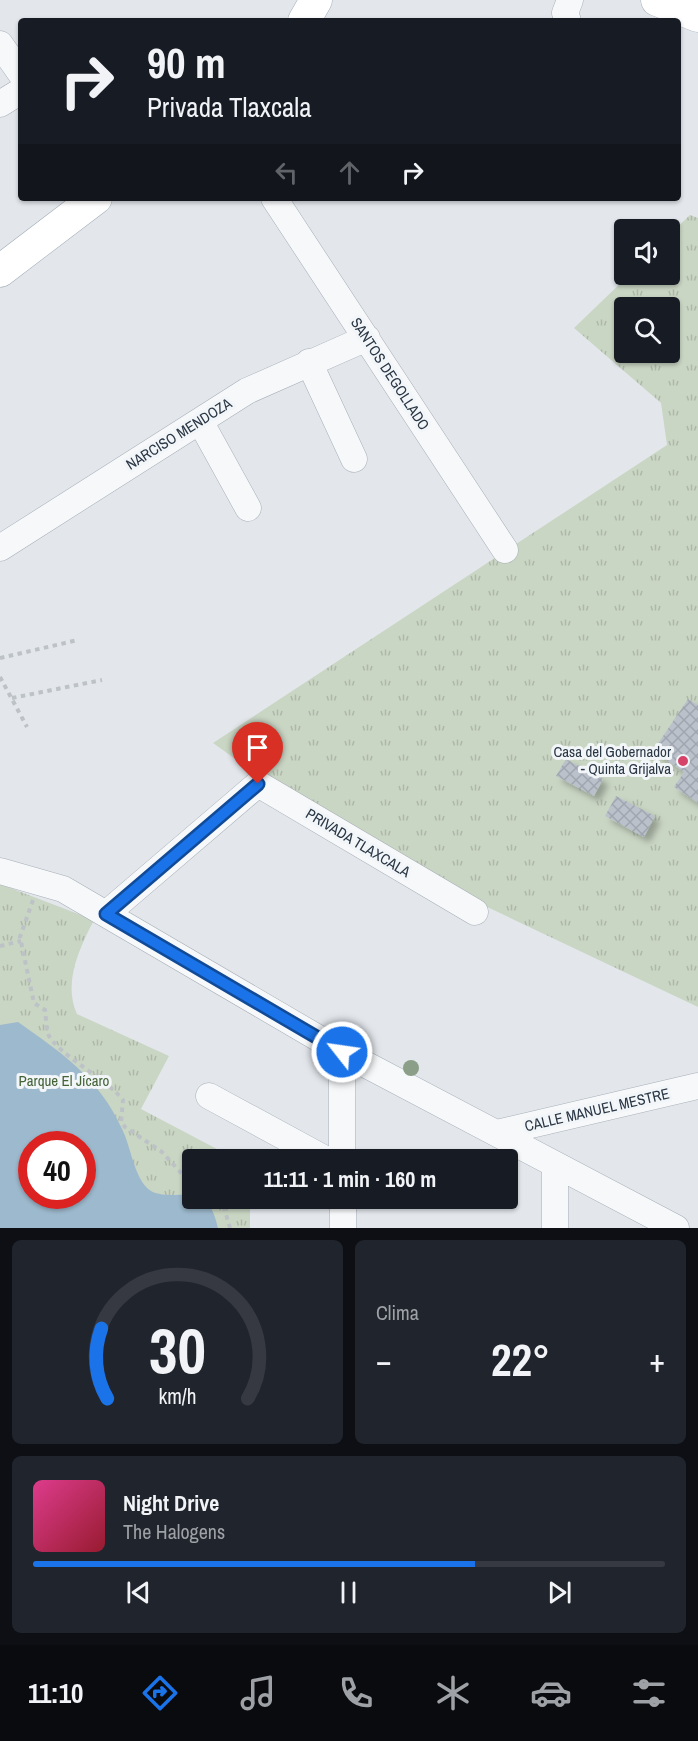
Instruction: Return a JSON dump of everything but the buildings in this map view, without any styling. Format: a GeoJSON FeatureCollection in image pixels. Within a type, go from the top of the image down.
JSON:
{"type":"FeatureCollection","features":[{"type":"Feature","properties":{"kind":"main road"},"geometry":{"type":"LineString","coordinates":[[306,18],[316,0]]}},
{"type":"Feature","properties":{"kind":"main road"},"geometry":{"type":"LineString","coordinates":[[657,0],[698,16]]}},
{"type":"Feature","properties":{"kind":"main road"},"geometry":{"type":"LineString","coordinates":[[0,271],[92,201]]}},
{"type":"Feature","properties":{"kind":"street"},"geometry":{"type":"LineString","coordinates":[[567,18],[565,13],[570,0]]}},
{"type":"Feature","properties":{"kind":"street"},"geometry":{"type":"LineString","coordinates":[[0,44],[18,70]]}},
{"type":"Feature","properties":{"kind":"street"},"geometry":{"type":"LineString","coordinates":[[0,104],[18,93]]}},
{"type":"Feature","properties":{"kind":"street","name":"SANTOS DEGOLLADO"},"geometry":{"type":"LineString","coordinates":[[276,201],[505,550]]}},
{"type":"Feature","properties":{"kind":"street","name":"NARCISO MENDOZA"},"geometry":{"type":"LineString","coordinates":[[0,548],[247,391],[367,338]]}},
{"type":"Feature","properties":{"kind":"street"},"geometry":{"type":"LineString","coordinates":[[309,362],[354,459]]}},
{"type":"Feature","properties":{"kind":"street"},"geometry":{"type":"LineString","coordinates":[[200,421],[248,508]]}},
{"type":"Feature","properties":{"kind":"street","name":"PRIVADA TLAXCALA"},"geometry":{"type":"LineString","coordinates":[[106,914],[258,784],[475,912]]}},
{"type":"Feature","properties":{"kind":"street"},"geometry":{"type":"LineString","coordinates":[[0,854],[342,1052],[676,1228]]}},
{"type":"Feature","properties":{"kind":"street"},"geometry":{"type":"LineString","coordinates":[[0,871],[52,886]]}},
{"type":"Feature","properties":{"kind":"street"},"geometry":{"type":"LineString","coordinates":[[342,1052],[342,1149]]}},
{"type":"Feature","properties":{"kind":"street","name":"CALLE MANUEL MESTRE"},"geometry":{"type":"LineString","coordinates":[[497,1133],[698,1086]]}},
{"type":"Feature","properties":{"kind":"street"},"geometry":{"type":"LineString","coordinates":[[209,1096],[307,1149]]}},
{"type":"Feature","properties":{"kind":"street"},"geometry":{"type":"LineString","coordinates":[[555,1165],[555,1228]]}},
{"type":"Feature","properties":{"kind":"street"},"geometry":{"type":"LineString","coordinates":[[343,1209],[343,1228]]}},
{"type":"Feature","properties":{"kind":"path"},"geometry":{"type":"LineString","coordinates":[[0,658],[78,640]]}},
{"type":"Feature","properties":{"kind":"path"},"geometry":{"type":"LineString","coordinates":[[0,677],[27,727]]}},
{"type":"Feature","properties":{"kind":"path"},"geometry":{"type":"LineString","coordinates":[[12,698],[102,680]]}},
{"type":"Feature","properties":{"kind":"path"},"geometry":{"type":"LineString","coordinates":[[52,886],[21,941],[34,1003],[45,1010],[49,1036],[93,1076],[113,1086],[123,1100],[121,1122],[125,1127],[162,1152],[182,1174]]}},
{"type":"Feature","properties":{"kind":"path"},"geometry":{"type":"LineString","coordinates":[[0,946],[21,941]]}},
{"type":"Feature","properties":{"kind":"path"},"geometry":{"type":"LineString","coordinates":[[224,1209],[230,1228]]}},
{"type":"Feature","properties":{"kind":"green space"},"geometry":{"type":"Polygon","coordinates":[[[690,215],[698,218],[698,1007],[485,906],[259,776],[213,743],[667,445],[661,403],[615,363],[680,363],[680,297],[614,297],[614,362],[574,328],[619,285],[680,285],[680,225],[690,215]]]}},
{"type":"Feature","properties":{"kind":"green space","name":"Parque El Jícaro"},"geometry":{"type":"Polygon","coordinates":[[[0,884],[94,920],[78,954],[72,978],[73,1002],[77,1014],[169,1056],[141,1109],[217,1149],[182,1149],[182,1209],[250,1209],[250,1228],[0,1228],[0,884]]]}},
{"type":"Feature","properties":{"kind":"water"},"geometry":{"type":"Polygon","coordinates":[[[18,1022],[78,1068],[102,1095],[113,1111],[125,1136],[138,1175],[147,1188],[156,1193],[182,1195],[182,1209],[212,1209],[218,1228],[0,1228],[0,1025],[18,1022]]]}},
{"type":"Feature","properties":{"kind":"place","name":"Casa del Gobernador - Quinta Grijalva"},"geometry":{"type":"Point","coordinates":[683,761]}},
{"type":"Feature","properties":{"kind":"route"},"geometry":{"type":"LineString","coordinates":[[258,784],[106,914],[342,1052]]}}]}
